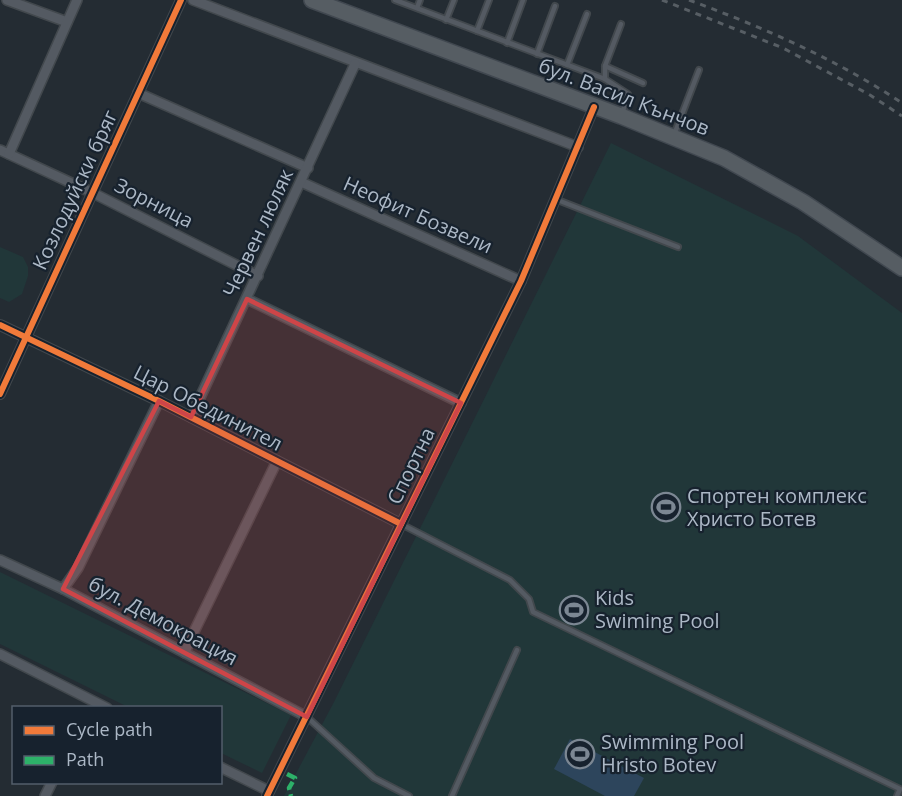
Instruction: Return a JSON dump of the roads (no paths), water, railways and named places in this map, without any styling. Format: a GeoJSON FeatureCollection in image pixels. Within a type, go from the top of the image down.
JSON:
{"type":"FeatureCollection","features":[{"type":"Feature","properties":{"kind":"main road","name":"бул. Васил Кънчов"},"geometry":{"type":"LineString","coordinates":[[312,0],[724,158],[803,202],[902,268]]}},
{"type":"Feature","properties":{"kind":"street"},"geometry":{"type":"LineString","coordinates":[[7,0],[68,22]]}},
{"type":"Feature","properties":{"kind":"street"},"geometry":{"type":"LineString","coordinates":[[4,152],[77,0]]}},
{"type":"Feature","properties":{"kind":"street","name":"Козлодуйски бряг"},"geometry":{"type":"LineString","coordinates":[[0,394],[181,0]]}},
{"type":"Feature","properties":{"kind":"street"},"geometry":{"type":"LineString","coordinates":[[193,0],[355,64],[578,147]]}},
{"type":"Feature","properties":{"kind":"street","name":"Червен люляк"},"geometry":{"type":"LineString","coordinates":[[191,417],[248,299],[355,64]]}},
{"type":"Feature","properties":{"kind":"street"},"geometry":{"type":"LineString","coordinates":[[138,93],[308,168]]}},
{"type":"Feature","properties":{"kind":"street","name":"Спортна"},"geometry":{"type":"LineString","coordinates":[[268,794],[521,281],[594,107]]}},
{"type":"Feature","properties":{"kind":"street","name":"Зорница"},"geometry":{"type":"LineString","coordinates":[[4,152],[93,193],[258,276]]}},
{"type":"Feature","properties":{"kind":"street","name":"Неофит Бозвели"},"geometry":{"type":"LineString","coordinates":[[301,182],[521,281]]}},
{"type":"Feature","properties":{"kind":"street"},"geometry":{"type":"LineString","coordinates":[[248,299],[461,403]]}},
{"type":"Feature","properties":{"kind":"street","name":"Цар Обединител"},"geometry":{"type":"LineString","coordinates":[[0,325],[159,401],[401,524]]}},
{"type":"Feature","properties":{"kind":"street"},"geometry":{"type":"LineString","coordinates":[[63,589],[78,567],[159,401]]}},
{"type":"Feature","properties":{"kind":"street"},"geometry":{"type":"LineString","coordinates":[[185,653],[277,461]]}},
{"type":"Feature","properties":{"kind":"street","name":"бул. Демокрация"},"geometry":{"type":"LineString","coordinates":[[0,560],[63,589],[307,717]]}},
{"type":"Feature","properties":{"kind":"street"},"geometry":{"type":"LineString","coordinates":[[0,654],[92,704]]}},
{"type":"Feature","properties":{"kind":"street"},"geometry":{"type":"LineString","coordinates":[[222,768],[268,794]]}},
{"type":"Feature","properties":{"kind":"lane"},"geometry":{"type":"LineString","coordinates":[[394,0],[605,80],[628,94],[621,117]]}},
{"type":"Feature","properties":{"kind":"lane"},"geometry":{"type":"LineString","coordinates":[[417,8],[420,0]]}},
{"type":"Feature","properties":{"kind":"lane"},"geometry":{"type":"LineString","coordinates":[[447,20],[454,0]]}},
{"type":"Feature","properties":{"kind":"lane"},"geometry":{"type":"LineString","coordinates":[[477,31],[489,0]]}},
{"type":"Feature","properties":{"kind":"lane"},"geometry":{"type":"LineString","coordinates":[[507,43],[523,0]]}},
{"type":"Feature","properties":{"kind":"lane"},"geometry":{"type":"LineString","coordinates":[[537,54],[555,6]]}},
{"type":"Feature","properties":{"kind":"lane"},"geometry":{"type":"LineString","coordinates":[[567,65],[586,14]]}},
{"type":"Feature","properties":{"kind":"lane"},"geometry":{"type":"LineString","coordinates":[[605,80],[605,66],[621,24]]}},
{"type":"Feature","properties":{"kind":"lane"},"geometry":{"type":"LineString","coordinates":[[605,66],[643,83]]}},
{"type":"Feature","properties":{"kind":"lane"},"geometry":{"type":"LineString","coordinates":[[673,138],[699,70]]}},
{"type":"Feature","properties":{"kind":"lane"},"geometry":{"type":"LineString","coordinates":[[555,199],[678,247]]}},
{"type":"Feature","properties":{"kind":"lane"},"geometry":{"type":"LineString","coordinates":[[401,524],[510,580],[529,598],[533,612],[900,789],[897,796]]}},
{"type":"Feature","properties":{"kind":"lane"},"geometry":{"type":"LineString","coordinates":[[452,796],[517,650]]}},
{"type":"Feature","properties":{"kind":"lane"},"geometry":{"type":"LineString","coordinates":[[307,717],[374,778],[409,796]]}},
{"type":"Feature","properties":{"kind":"water","name":"Swimming Pool Hristo Botev"},"geometry":{"type":"Polygon","coordinates":[[[570,739],[644,778],[634,796],[605,796],[554,769],[570,739]]]}},
{"type":"Feature","properties":{"kind":"railway"},"geometry":{"type":"LineString","coordinates":[[662,0],[783,48],[870,95],[902,116]]}},
{"type":"Feature","properties":{"kind":"railway"},"geometry":{"type":"LineString","coordinates":[[689,0],[744,21],[825,58],[902,103]]}},
{"type":"Feature","properties":{"kind":"place","name":"Спортен комплекс Христо Ботев"},"geometry":{"type":"Point","coordinates":[666,507]}},
{"type":"Feature","properties":{"kind":"place","name":"Kids Swiming Pool"},"geometry":{"type":"Point","coordinates":[574,610]}},
{"type":"Feature","properties":{"kind":"place","name":"Swimming Pool Hristo Botev"},"geometry":{"type":"Point","coordinates":[580,754]}}]}
